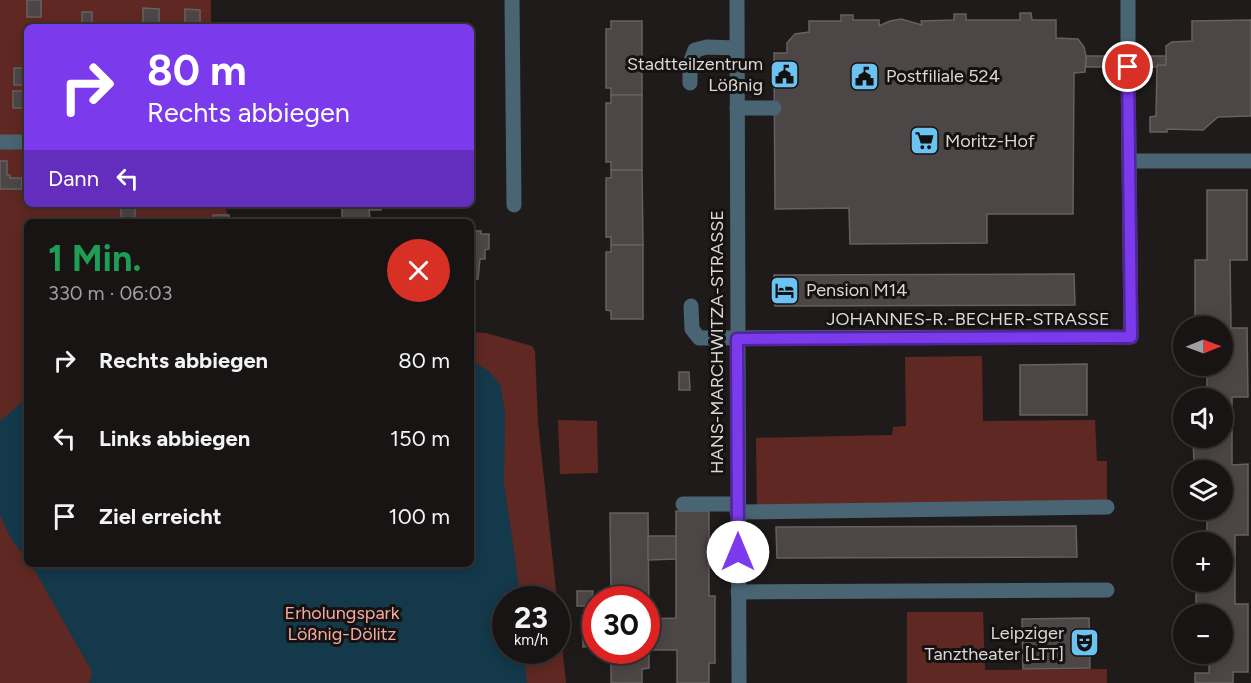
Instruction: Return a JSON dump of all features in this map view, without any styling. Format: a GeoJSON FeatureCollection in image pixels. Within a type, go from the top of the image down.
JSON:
{"type":"FeatureCollection","features":[{"type":"Feature","properties":{"kind":"street"},"geometry":{"type":"LineString","coordinates":[[512,0],[514,205]]}},
{"type":"Feature","properties":{"kind":"street","name":"HANS-MARCHWITZA-STRASSE"},"geometry":{"type":"LineString","coordinates":[[736,0],[737,508],[740,683]]}},
{"type":"Feature","properties":{"kind":"street","name":"JOHANNES-R.-BECHER-STRASSE"},"geometry":{"type":"LineString","coordinates":[[737,339],[1131,337],[1128,0]]}},
{"type":"Feature","properties":{"kind":"street"},"geometry":{"type":"LineString","coordinates":[[690,83],[690,63],[695,50],[707,47],[736,48]]}},
{"type":"Feature","properties":{"kind":"street"},"geometry":{"type":"LineString","coordinates":[[737,108],[774,108]]}},
{"type":"Feature","properties":{"kind":"street"},"geometry":{"type":"LineString","coordinates":[[0,142],[24,142]]}},
{"type":"Feature","properties":{"kind":"street"},"geometry":{"type":"LineString","coordinates":[[1130,161],[1251,161]]}},
{"type":"Feature","properties":{"kind":"street"},"geometry":{"type":"LineString","coordinates":[[692,306],[692,329],[699,338],[737,339]]}},
{"type":"Feature","properties":{"kind":"street"},"geometry":{"type":"LineString","coordinates":[[682,504],[737,508],[1107,507]]}},
{"type":"Feature","properties":{"kind":"street"},"geometry":{"type":"LineString","coordinates":[[738,592],[1107,590]]}},
{"type":"Feature","properties":{"kind":"green space","name":"Erholungspark Lößnig-Dölitz"},"geometry":{"type":"Polygon","coordinates":[[[0,0],[211,0],[211,24],[24,24],[24,207],[226,207],[228,219],[24,219],[24,567],[474,567],[474,332],[486,333],[532,346],[535,351],[538,423],[556,586],[492,586],[492,664],[564,664],[566,683],[0,683],[0,0]]]}},
{"type":"Feature","properties":{"kind":"green space"},"geometry":{"type":"Polygon","coordinates":[[[982,356],[983,421],[1095,420],[1097,461],[1107,461],[1107,507],[757,512],[756,438],[892,435],[893,427],[906,426],[905,357],[982,356]]]}},
{"type":"Feature","properties":{"kind":"green space"},"geometry":{"type":"Polygon","coordinates":[[[558,420],[597,421],[598,473],[560,474],[558,420]]]}},
{"type":"Feature","properties":{"kind":"green space"},"geometry":{"type":"Polygon","coordinates":[[[907,612],[983,612],[985,670],[1107,669],[1107,683],[907,683],[907,612]]]}},
{"type":"Feature","properties":{"kind":"water","name":"Erholungspark Lößnig-Dölitz"},"geometry":{"type":"Polygon","coordinates":[[[474,362],[490,372],[501,386],[505,413],[504,484],[518,586],[492,586],[492,664],[525,664],[527,683],[89,683],[92,672],[32,567],[474,567],[474,362]]]}},
{"type":"Feature","properties":{"kind":"water"},"geometry":{"type":"Polygon","coordinates":[[[24,402],[24,556],[10,537],[0,515],[0,421],[24,402]]]}},
{"type":"Feature","properties":{"kind":"building"},"geometry":{"type":"Polygon","coordinates":[[[27,0],[41,0],[41,17],[27,17],[27,0]]]}},
{"type":"Feature","properties":{"kind":"building"},"geometry":{"type":"Polygon","coordinates":[[[143,8],[159,9],[159,24],[143,24],[143,8]]]}},
{"type":"Feature","properties":{"kind":"building"},"geometry":{"type":"Polygon","coordinates":[[[185,9],[200,10],[200,24],[185,24],[185,9]]]}},
{"type":"Feature","properties":{"kind":"building"},"geometry":{"type":"Polygon","coordinates":[[[82,12],[92,12],[92,24],[82,24],[82,12]]]}},
{"type":"Feature","properties":{"kind":"building","name":"Moritz-Hof"},"geometry":{"type":"Polygon","coordinates":[[[1020,13],[1031,13],[1032,20],[1056,20],[1056,38],[1078,39],[1084,47],[1085,72],[1074,73],[1073,214],[987,214],[987,243],[850,244],[849,208],[775,209],[774,53],[787,53],[787,43],[795,34],[809,32],[809,21],[841,21],[841,15],[853,15],[853,20],[879,20],[879,26],[901,19],[922,25],[921,21],[954,20],[954,14],[966,14],[966,20],[1020,20],[1020,13]]]}},
{"type":"Feature","properties":{"kind":"building"},"geometry":{"type":"Polygon","coordinates":[[[1251,20],[1251,116],[1218,117],[1203,130],[1167,129],[1167,132],[1150,132],[1150,117],[1156,116],[1157,65],[1166,65],[1166,46],[1172,42],[1192,41],[1192,21],[1251,20]]]}},
{"type":"Feature","properties":{"kind":"building"},"geometry":{"type":"Polygon","coordinates":[[[611,21],[642,21],[642,95],[611,95],[611,88],[606,88],[606,29],[611,29],[611,21]]]}},
{"type":"Feature","properties":{"kind":"building"},"geometry":{"type":"Polygon","coordinates":[[[1086,56],[1166,56],[1166,65],[1086,67],[1086,56]]]}},
{"type":"Feature","properties":{"kind":"building"},"geometry":{"type":"Polygon","coordinates":[[[14,68],[24,68],[24,85],[14,85],[14,68]]]}},
{"type":"Feature","properties":{"kind":"building"},"geometry":{"type":"Polygon","coordinates":[[[13,91],[24,91],[24,108],[13,108],[13,91]]]}},
{"type":"Feature","properties":{"kind":"building"},"geometry":{"type":"Polygon","coordinates":[[[611,95],[642,95],[642,170],[611,170],[611,162],[606,162],[606,103],[611,103],[611,95]]]}},
{"type":"Feature","properties":{"kind":"building"},"geometry":{"type":"Polygon","coordinates":[[[0,161],[7,161],[7,175],[10,175],[10,178],[22,178],[22,189],[0,189],[0,161]]]}},
{"type":"Feature","properties":{"kind":"building"},"geometry":{"type":"Polygon","coordinates":[[[611,170],[642,170],[643,245],[611,245],[611,237],[606,237],[606,178],[611,178],[611,170]]]}},
{"type":"Feature","properties":{"kind":"building"},"geometry":{"type":"Polygon","coordinates":[[[1207,190],[1247,190],[1247,260],[1230,260],[1231,316],[1195,316],[1195,260],[1207,260],[1207,190]]]}},
{"type":"Feature","properties":{"kind":"building"},"geometry":{"type":"Polygon","coordinates":[[[121,207],[135,207],[135,219],[121,219],[121,207]]]}},
{"type":"Feature","properties":{"kind":"building"},"geometry":{"type":"Polygon","coordinates":[[[342,207],[380,207],[381,210],[369,210],[370,219],[342,219],[342,207]]]}},
{"type":"Feature","properties":{"kind":"building"},"geometry":{"type":"Polygon","coordinates":[[[213,215],[229,215],[229,219],[213,219],[213,215]]]}},
{"type":"Feature","properties":{"kind":"building"},"geometry":{"type":"Polygon","coordinates":[[[474,231],[489,234],[489,249],[485,250],[485,259],[480,259],[478,279],[474,279],[474,231]]]}},
{"type":"Feature","properties":{"kind":"building"},"geometry":{"type":"Polygon","coordinates":[[[611,245],[643,245],[643,319],[611,319],[611,311],[606,310],[606,252],[611,252],[611,245]]]}},
{"type":"Feature","properties":{"kind":"building"},"geometry":{"type":"Polygon","coordinates":[[[1074,274],[1075,305],[775,306],[774,275],[1074,274]]]}},
{"type":"Feature","properties":{"kind":"building"},"geometry":{"type":"Polygon","coordinates":[[[1233,328],[1247,328],[1248,397],[1233,397],[1233,388],[1207,388],[1207,376],[1233,376],[1233,328]]]}},
{"type":"Feature","properties":{"kind":"building"},"geometry":{"type":"Polygon","coordinates":[[[1087,364],[1087,415],[1020,415],[1020,365],[1087,364]]]}},
{"type":"Feature","properties":{"kind":"building"},"geometry":{"type":"Polygon","coordinates":[[[679,372],[689,372],[690,390],[679,390],[679,372]]]}},
{"type":"Feature","properties":{"kind":"building"},"geometry":{"type":"Polygon","coordinates":[[[1193,448],[1232,448],[1232,460],[1194,460],[1193,448]]]}},
{"type":"Feature","properties":{"kind":"building"},"geometry":{"type":"Polygon","coordinates":[[[1248,464],[1248,535],[1235,535],[1235,604],[1248,604],[1248,672],[1233,672],[1233,683],[1195,683],[1195,673],[1209,673],[1209,664],[1233,664],[1233,604],[1196,604],[1196,592],[1233,592],[1233,532],[1207,532],[1207,520],[1233,520],[1233,465],[1248,464]]]}},
{"type":"Feature","properties":{"kind":"building"},"geometry":{"type":"Polygon","coordinates":[[[676,511],[709,511],[709,596],[715,596],[715,663],[709,663],[709,683],[677,683],[677,650],[660,650],[660,619],[676,618],[676,511]]]}},
{"type":"Feature","properties":{"kind":"building"},"geometry":{"type":"Polygon","coordinates":[[[610,513],[648,513],[649,586],[611,586],[610,513]]]}},
{"type":"Feature","properties":{"kind":"building"},"geometry":{"type":"Polygon","coordinates":[[[1076,526],[1077,557],[777,558],[776,527],[1076,526]]]}},
{"type":"Feature","properties":{"kind":"building"},"geometry":{"type":"Polygon","coordinates":[[[648,536],[676,536],[676,559],[648,560],[648,536]]]}},
{"type":"Feature","properties":{"kind":"building"},"geometry":{"type":"Polygon","coordinates":[[[577,591],[582,591],[582,606],[577,606],[577,591]]]}},
{"type":"Feature","properties":{"kind":"building"},"geometry":{"type":"Polygon","coordinates":[[[1089,618],[1090,668],[1023,669],[1022,619],[1089,618]]]}},
{"type":"Feature","properties":{"kind":"building"},"geometry":{"type":"Polygon","coordinates":[[[611,664],[649,664],[649,668],[642,669],[642,683],[611,683],[611,664]]]}},
{"type":"Feature","properties":{"kind":"place","name":"Stadtteilzentrum Lößnig"},"geometry":{"type":"Point","coordinates":[784,74]}},
{"type":"Feature","properties":{"kind":"place","name":"Postfiliale 524"},"geometry":{"type":"Point","coordinates":[865,76]}},
{"type":"Feature","properties":{"kind":"place","name":"Moritz-Hof"},"geometry":{"type":"Point","coordinates":[924,141]}},
{"type":"Feature","properties":{"kind":"place","name":"Pension M14"},"geometry":{"type":"Point","coordinates":[785,290]}},
{"type":"Feature","properties":{"kind":"place","name":"Leipziger Tanztheater [LTT]"},"geometry":{"type":"Point","coordinates":[1085,643]}},
{"type":"Feature","properties":{"kind":"route"},"geometry":{"type":"LineString","coordinates":[[738,552],[737,339],[1131,337],[1128,67]]}}]}
